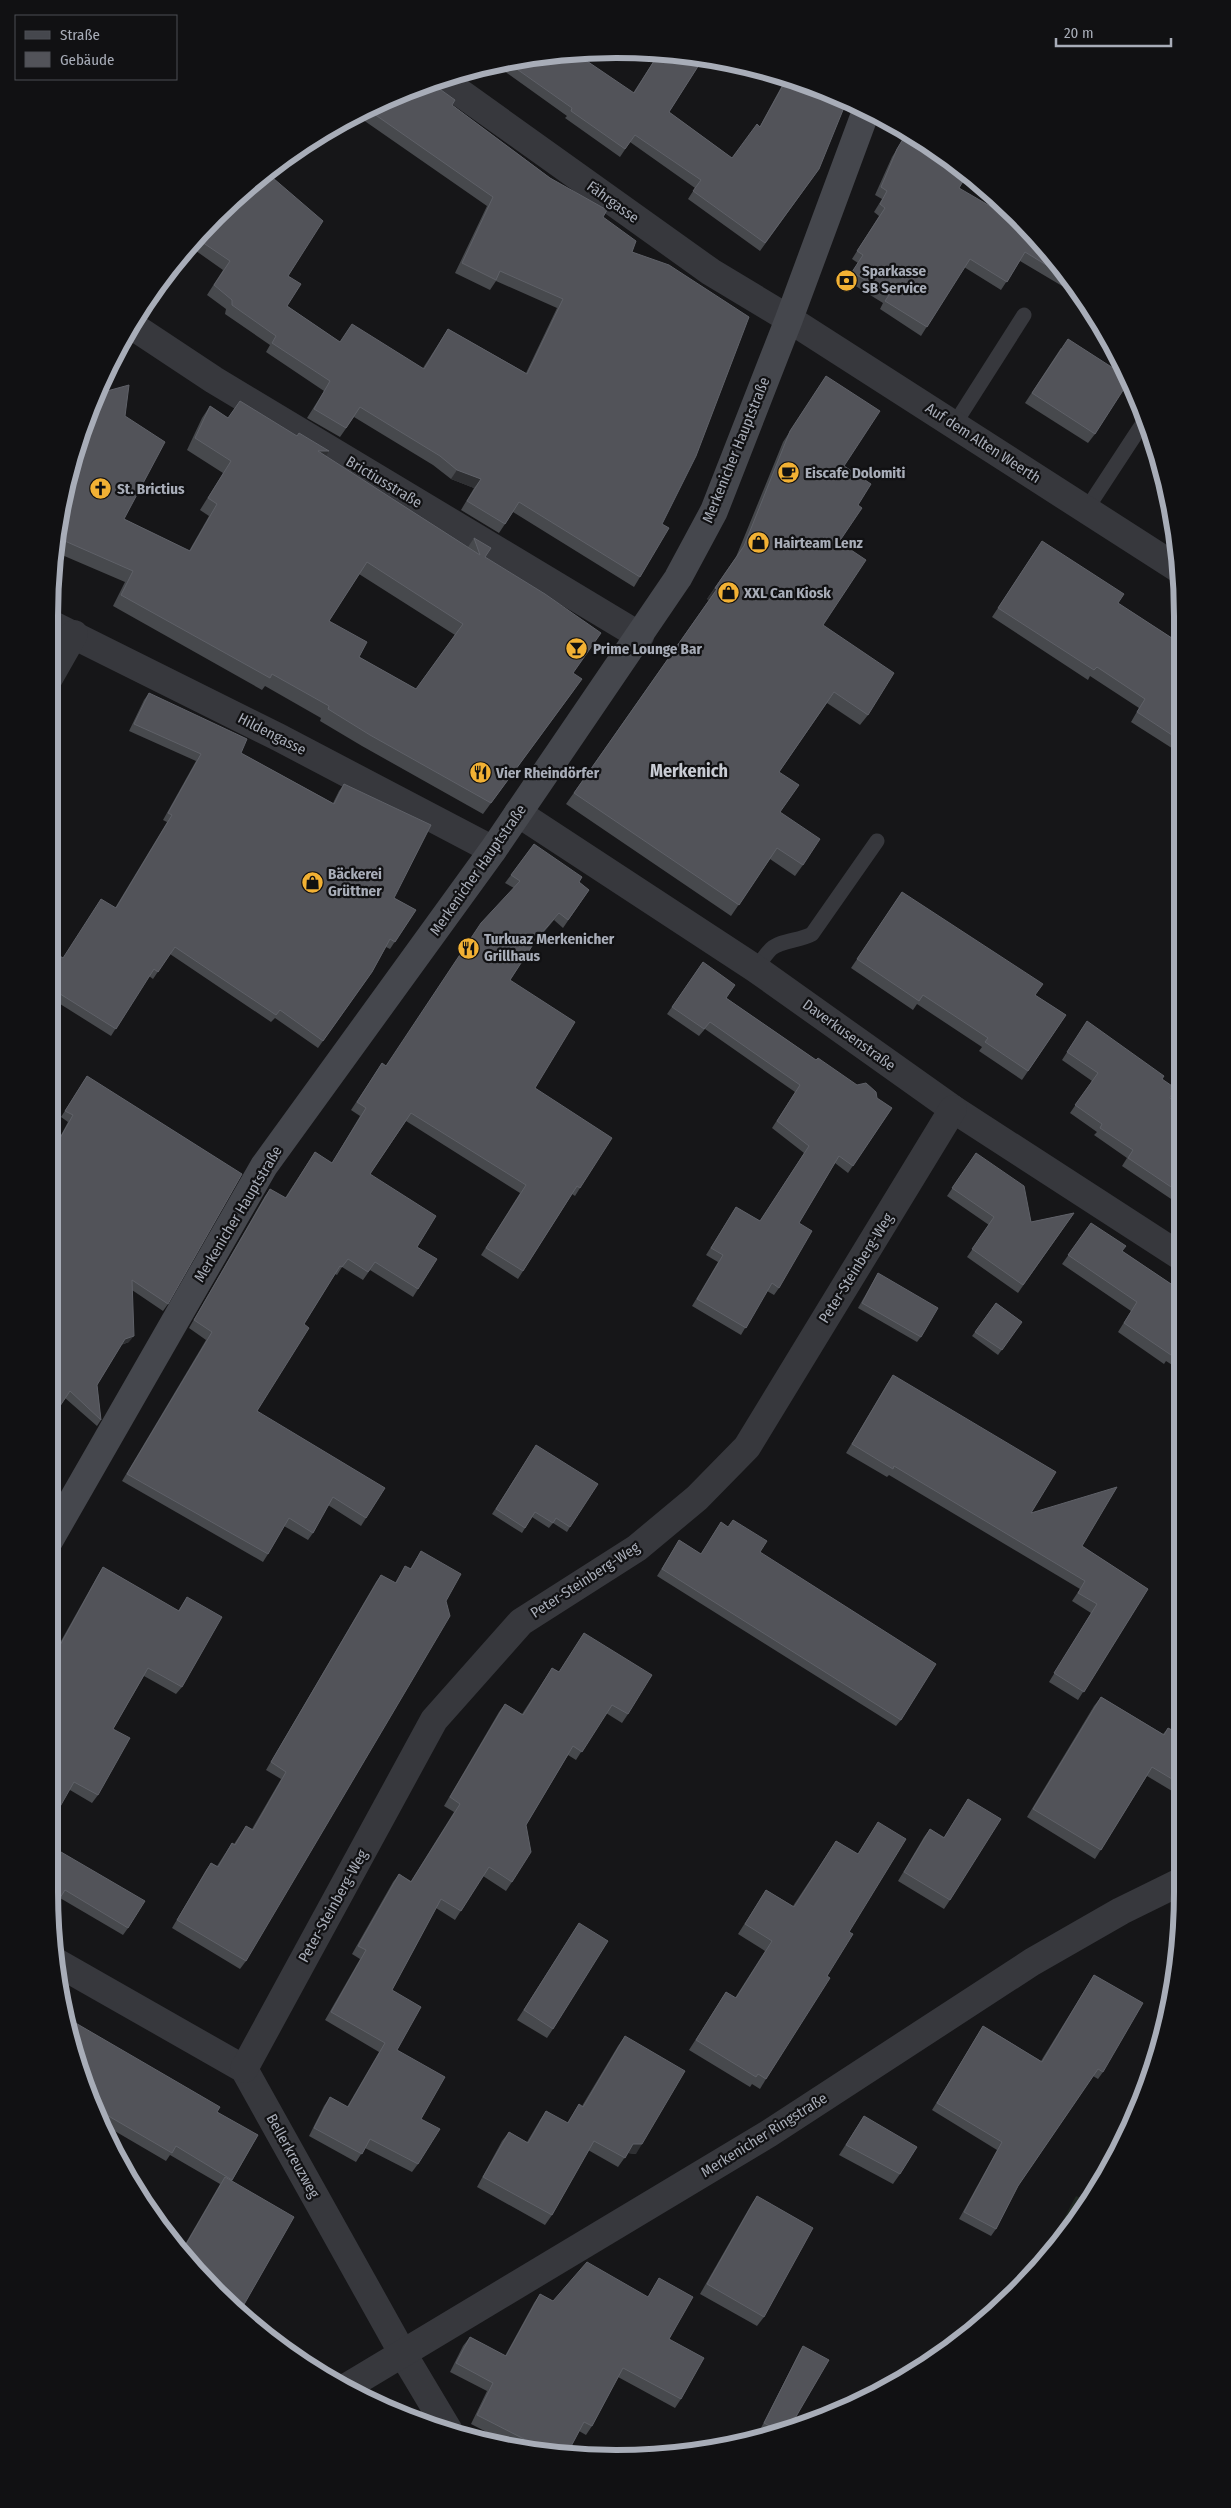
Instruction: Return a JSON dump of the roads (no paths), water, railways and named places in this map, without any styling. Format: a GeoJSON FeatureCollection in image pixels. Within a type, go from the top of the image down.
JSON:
{"type":"FeatureCollection","features":[{"type":"Feature","properties":{"kind":"street","name":"Fährgasse"},"geometry":{"type":"LineString","coordinates":[[448,84],[711,272],[789,319]]}},
{"type":"Feature","properties":{"kind":"street","name":"Merkenicher Hauptstraße"},"geometry":{"type":"LineString","coordinates":[[58,1524],[264,1166],[493,850],[678,578],[714,512],[789,319],[864,116]]}},
{"type":"Feature","properties":{"kind":"street","name":"Auf dem Alten Weerth"},"geometry":{"type":"LineString","coordinates":[[789,319],[1171,563]]}},
{"type":"Feature","properties":{"kind":"street","name":"Brictiusstraße"},"geometry":{"type":"LineString","coordinates":[[137,329],[214,380],[640,636]]}},
{"type":"Feature","properties":{"kind":"street","name":"Hildengasse"},"geometry":{"type":"LineString","coordinates":[[58,627],[278,737],[493,850]]}},
{"type":"Feature","properties":{"kind":"street"},"geometry":{"type":"LineString","coordinates":[[58,662],[74,634]]}},
{"type":"Feature","properties":{"kind":"street","name":"Daverkusenstraße"},"geometry":{"type":"LineString","coordinates":[[518,813],[756,969],[953,1110],[1174,1252]]}},
{"type":"Feature","properties":{"kind":"street","name":"Peter-Steinberg-Weg"},"geometry":{"type":"LineString","coordinates":[[244,2070],[434,1720],[521,1622],[636,1548],[697,1498],[747,1447],[953,1110]]}},
{"type":"Feature","properties":{"kind":"street","name":"Merkenicher Ringstraße"},"geometry":{"type":"LineString","coordinates":[[352,2384],[768,2134],[1032,1962],[1121,1911],[1174,1885]]}},
{"type":"Feature","properties":{"kind":"street"},"geometry":{"type":"LineString","coordinates":[[62,1965],[244,2070]]}},
{"type":"Feature","properties":{"kind":"street","name":"Bellerkreuzweg"},"geometry":{"type":"LineString","coordinates":[[244,2070],[403,2354],[444,2423]]}},
{"type":"Feature","properties":{"kind":"lane"},"geometry":{"type":"LineString","coordinates":[[954,425],[1024,315]]}},
{"type":"Feature","properties":{"kind":"lane"},"geometry":{"type":"LineString","coordinates":[[1086,510],[1141,427]]}},
{"type":"Feature","properties":{"kind":"lane"},"geometry":{"type":"LineString","coordinates":[[756,969],[771,949],[803,939],[812,934],[877,841]]}},
{"type":"Feature","properties":{"kind":"place","name":"Sparkasse SB Service"},"geometry":{"type":"Point","coordinates":[846,280]}},
{"type":"Feature","properties":{"kind":"place","name":"Eiscafe Dolomiti"},"geometry":{"type":"Point","coordinates":[789,473]}},
{"type":"Feature","properties":{"kind":"place","name":"St. Brictius"},"geometry":{"type":"Point","coordinates":[101,489]}},
{"type":"Feature","properties":{"kind":"place","name":"Hairteam Lenz"},"geometry":{"type":"Point","coordinates":[758,543]}},
{"type":"Feature","properties":{"kind":"place","name":"XXL Can Kiosk"},"geometry":{"type":"Point","coordinates":[728,593]}},
{"type":"Feature","properties":{"kind":"place","name":"Prime Lounge Bar"},"geometry":{"type":"Point","coordinates":[577,649]}},
{"type":"Feature","properties":{"kind":"place","name":"Vier Rheindörfer"},"geometry":{"type":"Point","coordinates":[480,773]}},
{"type":"Feature","properties":{"kind":"place","name":"Bäckerei Grüttner"},"geometry":{"type":"Point","coordinates":[312,883]}},
{"type":"Feature","properties":{"kind":"place","name":"Turkuaz Merkenicher Grillhaus"},"geometry":{"type":"Point","coordinates":[468,948]}},
{"type":"Feature","properties":{"kind":"district","name":"Merkenich"},"geometry":{"type":"Point","coordinates":[689,771]}}]}
